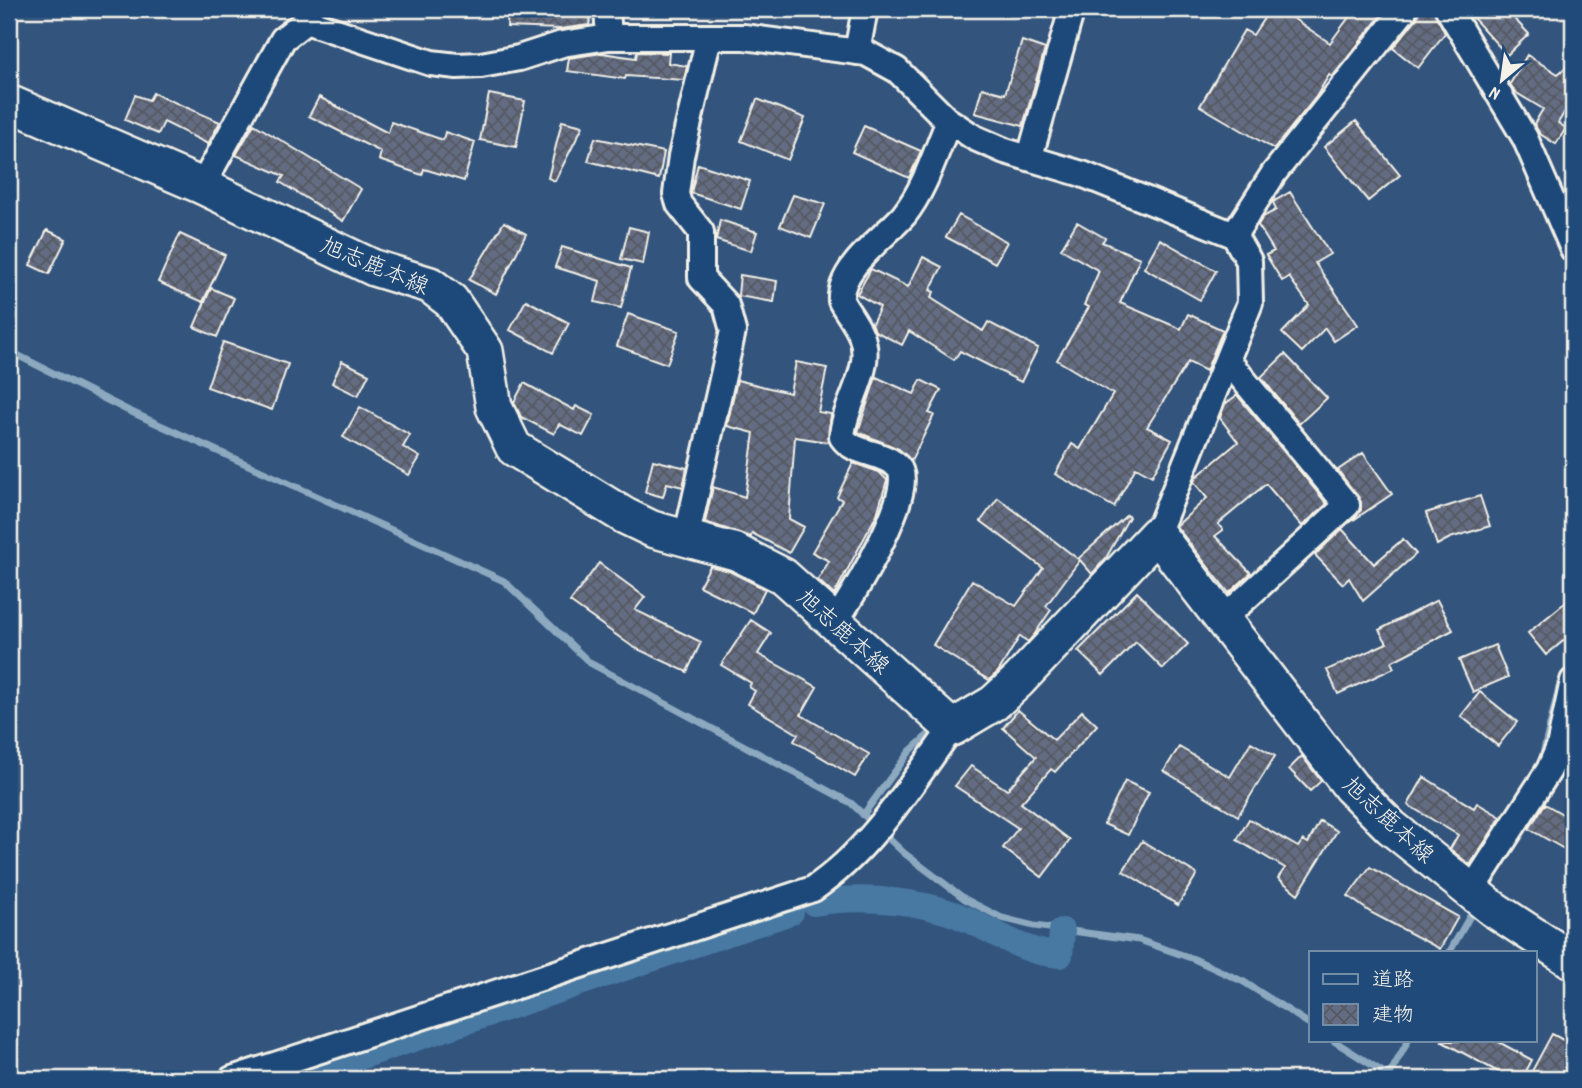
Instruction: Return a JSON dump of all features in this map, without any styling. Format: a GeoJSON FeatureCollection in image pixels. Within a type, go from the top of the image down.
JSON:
{"type":"FeatureCollection","features":[{"type":"Feature","properties":{"kind":"main road","name":"旭志鹿本線"},"geometry":{"type":"LineString","coordinates":[[9,103],[202,186],[374,268],[430,285],[451,301],[485,351],[494,407],[514,447],[625,516],[686,539],[736,552],[783,576],[952,728]]}},
{"type":"Feature","properties":{"kind":"main road","name":"旭志鹿本線"},"geometry":{"type":"LineString","coordinates":[[1157,534],[1351,787],[1391,827],[1471,891],[1573,961]]}},
{"type":"Feature","properties":{"kind":"main road"},"geometry":{"type":"LineString","coordinates":[[952,728],[994,703],[1018,681],[1157,534]]}},
{"type":"Feature","properties":{"kind":"street"},"geometry":{"type":"LineString","coordinates":[[607,9],[609,37]]}},
{"type":"Feature","properties":{"kind":"street"},"geometry":{"type":"LineString","coordinates":[[857,52],[865,9]]}},
{"type":"Feature","properties":{"kind":"street"},"geometry":{"type":"LineString","coordinates":[[1030,156],[1072,9]]}},
{"type":"Feature","properties":{"kind":"street"},"geometry":{"type":"LineString","coordinates":[[1234,235],[1274,173],[1405,9]]}},
{"type":"Feature","properties":{"kind":"street"},"geometry":{"type":"LineString","coordinates":[[1448,9],[1525,138],[1573,249]]}},
{"type":"Feature","properties":{"kind":"street"},"geometry":{"type":"LineString","coordinates":[[202,186],[283,39],[307,15],[431,63],[457,66],[519,58],[562,44],[609,37],[744,37],[866,52],[897,69],[949,121],[975,138],[1005,151],[1030,156],[1146,198],[1234,235],[1249,261],[1250,303],[1157,534]]}},
{"type":"Feature","properties":{"kind":"street"},"geometry":{"type":"LineString","coordinates":[[686,539],[733,331],[726,305],[701,278],[701,232],[679,204],[676,194],[681,156],[709,37]]}},
{"type":"Feature","properties":{"kind":"street"},"geometry":{"type":"LineString","coordinates":[[834,623],[858,589],[879,548],[902,487],[903,475],[899,467],[887,459],[854,447],[842,437],[843,424],[866,354],[862,337],[840,295],[858,260],[904,215],[919,193],[949,121]]}},
{"type":"Feature","properties":{"kind":"street"},"geometry":{"type":"LineString","coordinates":[[1223,619],[1347,505],[1228,361]]}},
{"type":"Feature","properties":{"kind":"street"},"geometry":{"type":"LineString","coordinates":[[1471,891],[1549,770],[1559,747],[1573,681]]}},
{"type":"Feature","properties":{"kind":"street"},"geometry":{"type":"LineString","coordinates":[[232,1079],[813,889],[832,877],[887,816],[952,728]]}},
{"type":"Feature","properties":{"kind":"building"},"geometry":{"type":"Polygon","coordinates":[[[508,9],[592,9],[589,25],[560,29],[507,27],[508,9]]]}},
{"type":"Feature","properties":{"kind":"building"},"geometry":{"type":"Polygon","coordinates":[[[1270,9],[1279,9],[1330,43],[1355,9],[1386,9],[1332,77],[1329,75],[1316,97],[1274,149],[1200,106],[1244,30],[1253,35],[1270,9]]]}},
{"type":"Feature","properties":{"kind":"building"},"geometry":{"type":"Polygon","coordinates":[[[1420,9],[1433,9],[1445,33],[1418,68],[1393,48],[1417,18],[1420,9]]]}},
{"type":"Feature","properties":{"kind":"building"},"geometry":{"type":"Polygon","coordinates":[[[1465,9],[1505,9],[1529,34],[1507,55],[1465,9]]]}},
{"type":"Feature","properties":{"kind":"building"},"geometry":{"type":"Polygon","coordinates":[[[1022,41],[1045,49],[1023,126],[975,113],[982,88],[1005,94],[1022,41]]]}},
{"type":"Feature","properties":{"kind":"building"},"geometry":{"type":"Polygon","coordinates":[[[637,52],[669,53],[668,63],[687,66],[684,80],[626,76],[625,79],[567,71],[569,58],[602,53],[636,58],[637,52]]]}},
{"type":"Feature","properties":{"kind":"building"},"geometry":{"type":"Polygon","coordinates":[[[1527,55],[1558,74],[1573,61],[1573,98],[1558,123],[1566,128],[1556,144],[1540,134],[1534,124],[1543,109],[1515,92],[1510,84],[1527,55]]]}},
{"type":"Feature","properties":{"kind":"building"},"geometry":{"type":"Polygon","coordinates":[[[153,93],[220,122],[208,144],[164,122],[158,134],[125,120],[135,95],[149,100],[153,93]]]}},
{"type":"Feature","properties":{"kind":"building"},"geometry":{"type":"Polygon","coordinates":[[[489,94],[525,101],[516,147],[480,140],[489,94]]]}},
{"type":"Feature","properties":{"kind":"building"},"geometry":{"type":"Polygon","coordinates":[[[319,97],[388,133],[391,122],[443,140],[445,132],[475,142],[464,181],[424,169],[422,175],[379,160],[381,152],[309,116],[319,97]]]}},
{"type":"Feature","properties":{"kind":"building"},"geometry":{"type":"Polygon","coordinates":[[[757,99],[805,118],[788,160],[741,141],[757,99]]]}},
{"type":"Feature","properties":{"kind":"building"},"geometry":{"type":"Polygon","coordinates":[[[562,121],[583,126],[555,181],[548,178],[562,121]]]}},
{"type":"Feature","properties":{"kind":"building"},"geometry":{"type":"Polygon","coordinates":[[[1356,121],[1400,175],[1368,201],[1324,147],[1356,121]]]}},
{"type":"Feature","properties":{"kind":"building"},"geometry":{"type":"Polygon","coordinates":[[[254,124],[361,189],[343,221],[280,182],[284,176],[236,155],[254,124]]]}},
{"type":"Feature","properties":{"kind":"building"},"geometry":{"type":"Polygon","coordinates":[[[864,126],[921,151],[909,178],[852,152],[864,126]]]}},
{"type":"Feature","properties":{"kind":"building"},"geometry":{"type":"Polygon","coordinates":[[[595,138],[664,152],[659,179],[588,161],[595,138]]]}},
{"type":"Feature","properties":{"kind":"building"},"geometry":{"type":"Polygon","coordinates":[[[698,164],[750,181],[741,209],[691,193],[698,164]]]}},
{"type":"Feature","properties":{"kind":"building"},"geometry":{"type":"Polygon","coordinates":[[[1290,192],[1330,254],[1315,263],[1358,325],[1334,341],[1325,328],[1302,352],[1282,333],[1309,305],[1289,277],[1282,281],[1266,255],[1274,251],[1258,225],[1263,217],[1276,210],[1273,202],[1290,192]]]}},
{"type":"Feature","properties":{"kind":"building"},"geometry":{"type":"Polygon","coordinates":[[[793,195],[825,204],[811,238],[780,226],[793,195]]]}},
{"type":"Feature","properties":{"kind":"building"},"geometry":{"type":"Polygon","coordinates":[[[959,215],[1007,242],[995,263],[946,237],[959,215]]]}},
{"type":"Feature","properties":{"kind":"building"},"geometry":{"type":"Polygon","coordinates":[[[720,220],[757,232],[751,251],[716,240],[720,220]]]}},
{"type":"Feature","properties":{"kind":"building"},"geometry":{"type":"Polygon","coordinates":[[[504,222],[526,234],[496,294],[469,280],[504,222]]]}},
{"type":"Feature","properties":{"kind":"building"},"geometry":{"type":"Polygon","coordinates":[[[1077,222],[1105,238],[1102,242],[1140,258],[1120,303],[1181,329],[1188,314],[1223,330],[1206,371],[1188,362],[1147,427],[1172,440],[1152,476],[1136,467],[1114,507],[1055,474],[1072,444],[1080,449],[1113,394],[1057,360],[1089,307],[1084,305],[1099,271],[1061,249],[1077,222]]]}},
{"type":"Feature","properties":{"kind":"building"},"geometry":{"type":"Polygon","coordinates":[[[629,227],[649,232],[643,264],[621,259],[629,227]]]}},
{"type":"Feature","properties":{"kind":"building"},"geometry":{"type":"Polygon","coordinates":[[[47,230],[66,239],[49,274],[30,265],[47,230]]]}},
{"type":"Feature","properties":{"kind":"building"},"geometry":{"type":"Polygon","coordinates":[[[180,234],[225,255],[203,302],[158,282],[180,234]]]}},
{"type":"Feature","properties":{"kind":"building"},"geometry":{"type":"Polygon","coordinates":[[[1160,239],[1216,271],[1200,300],[1144,268],[1160,239]]]}},
{"type":"Feature","properties":{"kind":"building"},"geometry":{"type":"Polygon","coordinates":[[[562,247],[631,268],[621,308],[595,302],[600,281],[555,267],[562,247]]]}},
{"type":"Feature","properties":{"kind":"building"},"geometry":{"type":"Polygon","coordinates":[[[923,257],[942,267],[930,290],[934,292],[931,298],[983,331],[988,322],[1038,348],[1021,382],[960,351],[954,360],[909,331],[902,345],[875,331],[872,323],[880,307],[857,294],[871,269],[908,287],[923,257]]]}},
{"type":"Feature","properties":{"kind":"building"},"geometry":{"type":"Polygon","coordinates":[[[740,275],[777,281],[774,302],[738,296],[740,275]]]}},
{"type":"Feature","properties":{"kind":"building"},"geometry":{"type":"Polygon","coordinates":[[[211,288],[234,298],[217,337],[194,327],[211,288]]]}},
{"type":"Feature","properties":{"kind":"building"},"geometry":{"type":"Polygon","coordinates":[[[526,300],[569,323],[553,353],[510,330],[526,300]]]}},
{"type":"Feature","properties":{"kind":"building"},"geometry":{"type":"Polygon","coordinates":[[[628,314],[679,331],[667,364],[617,346],[628,314]]]}},
{"type":"Feature","properties":{"kind":"building"},"geometry":{"type":"Polygon","coordinates":[[[223,342],[288,364],[272,410],[207,387],[223,342]]]}},
{"type":"Feature","properties":{"kind":"building"},"geometry":{"type":"Polygon","coordinates":[[[1285,354],[1327,398],[1299,424],[1261,377],[1285,354]]]}},
{"type":"Feature","properties":{"kind":"building"},"geometry":{"type":"Polygon","coordinates":[[[342,361],[369,374],[358,396],[332,383],[342,361]]]}},
{"type":"Feature","properties":{"kind":"building"},"geometry":{"type":"Polygon","coordinates":[[[796,362],[827,368],[818,412],[831,414],[828,442],[795,437],[789,519],[804,527],[789,553],[752,533],[751,537],[705,522],[713,487],[745,497],[754,433],[727,426],[737,380],[790,393],[796,362]]]}},
{"type":"Feature","properties":{"kind":"building"},"geometry":{"type":"Polygon","coordinates":[[[876,377],[914,394],[921,380],[941,390],[929,413],[934,415],[911,461],[899,449],[858,432],[876,377]]]}},
{"type":"Feature","properties":{"kind":"building"},"geometry":{"type":"Polygon","coordinates":[[[524,383],[574,410],[576,406],[594,415],[583,436],[559,424],[554,434],[521,417],[514,402],[524,383]]]}},
{"type":"Feature","properties":{"kind":"building"},"geometry":{"type":"Polygon","coordinates":[[[1237,395],[1327,504],[1302,526],[1266,484],[1218,524],[1223,530],[1215,536],[1251,573],[1229,593],[1176,526],[1207,498],[1194,482],[1196,477],[1238,442],[1220,418],[1225,404],[1237,395]]]}},
{"type":"Feature","properties":{"kind":"building"},"geometry":{"type":"Polygon","coordinates":[[[360,407],[410,435],[403,447],[420,457],[409,475],[343,437],[360,407]]]}},
{"type":"Feature","properties":{"kind":"building"},"geometry":{"type":"Polygon","coordinates":[[[1363,453],[1392,494],[1349,523],[1361,510],[1361,502],[1338,470],[1363,453]]]}},
{"type":"Feature","properties":{"kind":"building"},"geometry":{"type":"Polygon","coordinates":[[[653,460],[687,468],[683,487],[667,483],[663,497],[645,492],[653,460]]]}},
{"type":"Feature","properties":{"kind":"building"},"geometry":{"type":"Polygon","coordinates":[[[853,463],[879,472],[887,480],[877,514],[834,595],[818,580],[829,561],[812,552],[842,500],[837,497],[853,463]]]}},
{"type":"Feature","properties":{"kind":"building"},"geometry":{"type":"Polygon","coordinates":[[[1480,496],[1490,526],[1450,538],[1437,545],[1426,513],[1480,496]]]}},
{"type":"Feature","properties":{"kind":"building"},"geometry":{"type":"Polygon","coordinates":[[[998,498],[1078,559],[1127,515],[1129,517],[1106,558],[1092,574],[1080,560],[1046,606],[1051,610],[1034,635],[1028,642],[1020,636],[998,672],[989,680],[933,645],[972,580],[1016,606],[1043,568],[981,521],[998,498]]]}},
{"type":"Feature","properties":{"kind":"building"},"geometry":{"type":"Polygon","coordinates":[[[1342,529],[1374,564],[1403,539],[1416,554],[1363,601],[1349,578],[1343,584],[1315,555],[1342,529]]]}},
{"type":"Feature","properties":{"kind":"building"},"geometry":{"type":"Polygon","coordinates":[[[599,563],[645,597],[635,610],[701,642],[687,672],[633,647],[570,602],[599,563]]]}},
{"type":"Feature","properties":{"kind":"building"},"geometry":{"type":"Polygon","coordinates":[[[710,566],[729,571],[765,589],[753,613],[699,586],[710,566]]]}},
{"type":"Feature","properties":{"kind":"building"},"geometry":{"type":"Polygon","coordinates":[[[1137,592],[1188,644],[1163,669],[1136,642],[1103,675],[1078,651],[1137,592]]]}},
{"type":"Feature","properties":{"kind":"building"},"geometry":{"type":"Polygon","coordinates":[[[1573,596],[1573,633],[1546,655],[1528,633],[1573,596]]]}},
{"type":"Feature","properties":{"kind":"building"},"geometry":{"type":"Polygon","coordinates":[[[1437,600],[1453,630],[1391,662],[1394,668],[1338,694],[1327,670],[1387,643],[1379,630],[1437,600]]]}},
{"type":"Feature","properties":{"kind":"building"},"geometry":{"type":"Polygon","coordinates":[[[751,620],[771,633],[758,654],[817,687],[801,715],[869,754],[855,777],[794,741],[798,734],[748,704],[755,691],[749,687],[751,683],[721,665],[751,620]]]}},
{"type":"Feature","properties":{"kind":"building"},"geometry":{"type":"Polygon","coordinates":[[[1495,645],[1508,677],[1473,692],[1459,660],[1495,645]]]}},
{"type":"Feature","properties":{"kind":"building"},"geometry":{"type":"Polygon","coordinates":[[[1480,692],[1517,722],[1498,746],[1461,716],[1480,692]]]}},
{"type":"Feature","properties":{"kind":"building"},"geometry":{"type":"Polygon","coordinates":[[[1018,710],[1054,740],[1082,711],[1097,725],[1055,772],[1051,769],[1021,803],[1070,840],[1042,877],[1003,848],[1018,828],[955,786],[971,766],[1007,790],[1036,757],[1003,728],[1018,710]]]}},
{"type":"Feature","properties":{"kind":"building"},"geometry":{"type":"Polygon","coordinates":[[[1251,742],[1275,756],[1238,816],[1164,771],[1179,747],[1230,777],[1251,742]]]}},
{"type":"Feature","properties":{"kind":"building"},"geometry":{"type":"Polygon","coordinates":[[[1302,756],[1321,781],[1310,791],[1289,769],[1302,756]]]}},
{"type":"Feature","properties":{"kind":"building"},"geometry":{"type":"Polygon","coordinates":[[[1424,777],[1474,808],[1477,803],[1501,817],[1470,865],[1450,849],[1458,835],[1408,805],[1424,777]]]}},
{"type":"Feature","properties":{"kind":"building"},"geometry":{"type":"Polygon","coordinates":[[[1125,781],[1149,792],[1128,835],[1104,824],[1125,781]]]}},
{"type":"Feature","properties":{"kind":"building"},"geometry":{"type":"Polygon","coordinates":[[[1545,804],[1573,820],[1573,854],[1529,829],[1545,804]]]}},
{"type":"Feature","properties":{"kind":"building"},"geometry":{"type":"Polygon","coordinates":[[[1249,819],[1298,847],[1303,840],[1308,843],[1320,821],[1337,831],[1298,894],[1278,878],[1285,868],[1237,840],[1249,819]]]}},
{"type":"Feature","properties":{"kind":"building"},"geometry":{"type":"Polygon","coordinates":[[[1142,841],[1197,874],[1178,905],[1123,871],[1142,841]]]}},
{"type":"Feature","properties":{"kind":"building"},"geometry":{"type":"Polygon","coordinates":[[[1370,867],[1458,917],[1440,949],[1370,912],[1348,896],[1370,867]]]}},
{"type":"Feature","properties":{"kind":"building"},"geometry":{"type":"Polygon","coordinates":[[[1552,1034],[1573,1045],[1573,1061],[1563,1079],[1547,1079],[1532,1071],[1552,1034]]]}},
{"type":"Feature","properties":{"kind":"building"},"geometry":{"type":"Polygon","coordinates":[[[1443,1042],[1499,1042],[1532,1060],[1522,1079],[1511,1079],[1443,1042]]]}},
{"type":"Feature","properties":{"kind":"waterway"},"geometry":{"type":"LineString","coordinates":[[9,351],[127,410],[504,581],[590,663],[851,803],[904,853],[965,899],[1002,918],[1034,926],[1139,940],[1194,959],[1244,982],[1309,1024]]}},
{"type":"Feature","properties":{"kind":"waterway"},"geometry":{"type":"LineString","coordinates":[[1542,758],[1560,683]]}},
{"type":"Feature","properties":{"kind":"waterway"},"geometry":{"type":"LineString","coordinates":[[863,815],[910,751],[928,735]]}},
{"type":"Feature","properties":{"kind":"waterway"},"geometry":{"type":"LineString","coordinates":[[814,903],[861,899],[926,906],[957,915],[1028,949],[1060,955],[1062,931]]}},
{"type":"Feature","properties":{"kind":"waterway"},"geometry":{"type":"LineString","coordinates":[[1450,951],[1474,909]]}},
{"type":"Feature","properties":{"kind":"waterway"},"geometry":{"type":"LineString","coordinates":[[294,1079],[791,912]]}},
{"type":"Feature","properties":{"kind":"waterway"},"geometry":{"type":"LineString","coordinates":[[1336,1042],[1394,1079]]}},
{"type":"Feature","properties":{"kind":"waterway"},"geometry":{"type":"LineString","coordinates":[[1387,1079],[1407,1042]]}}]}
